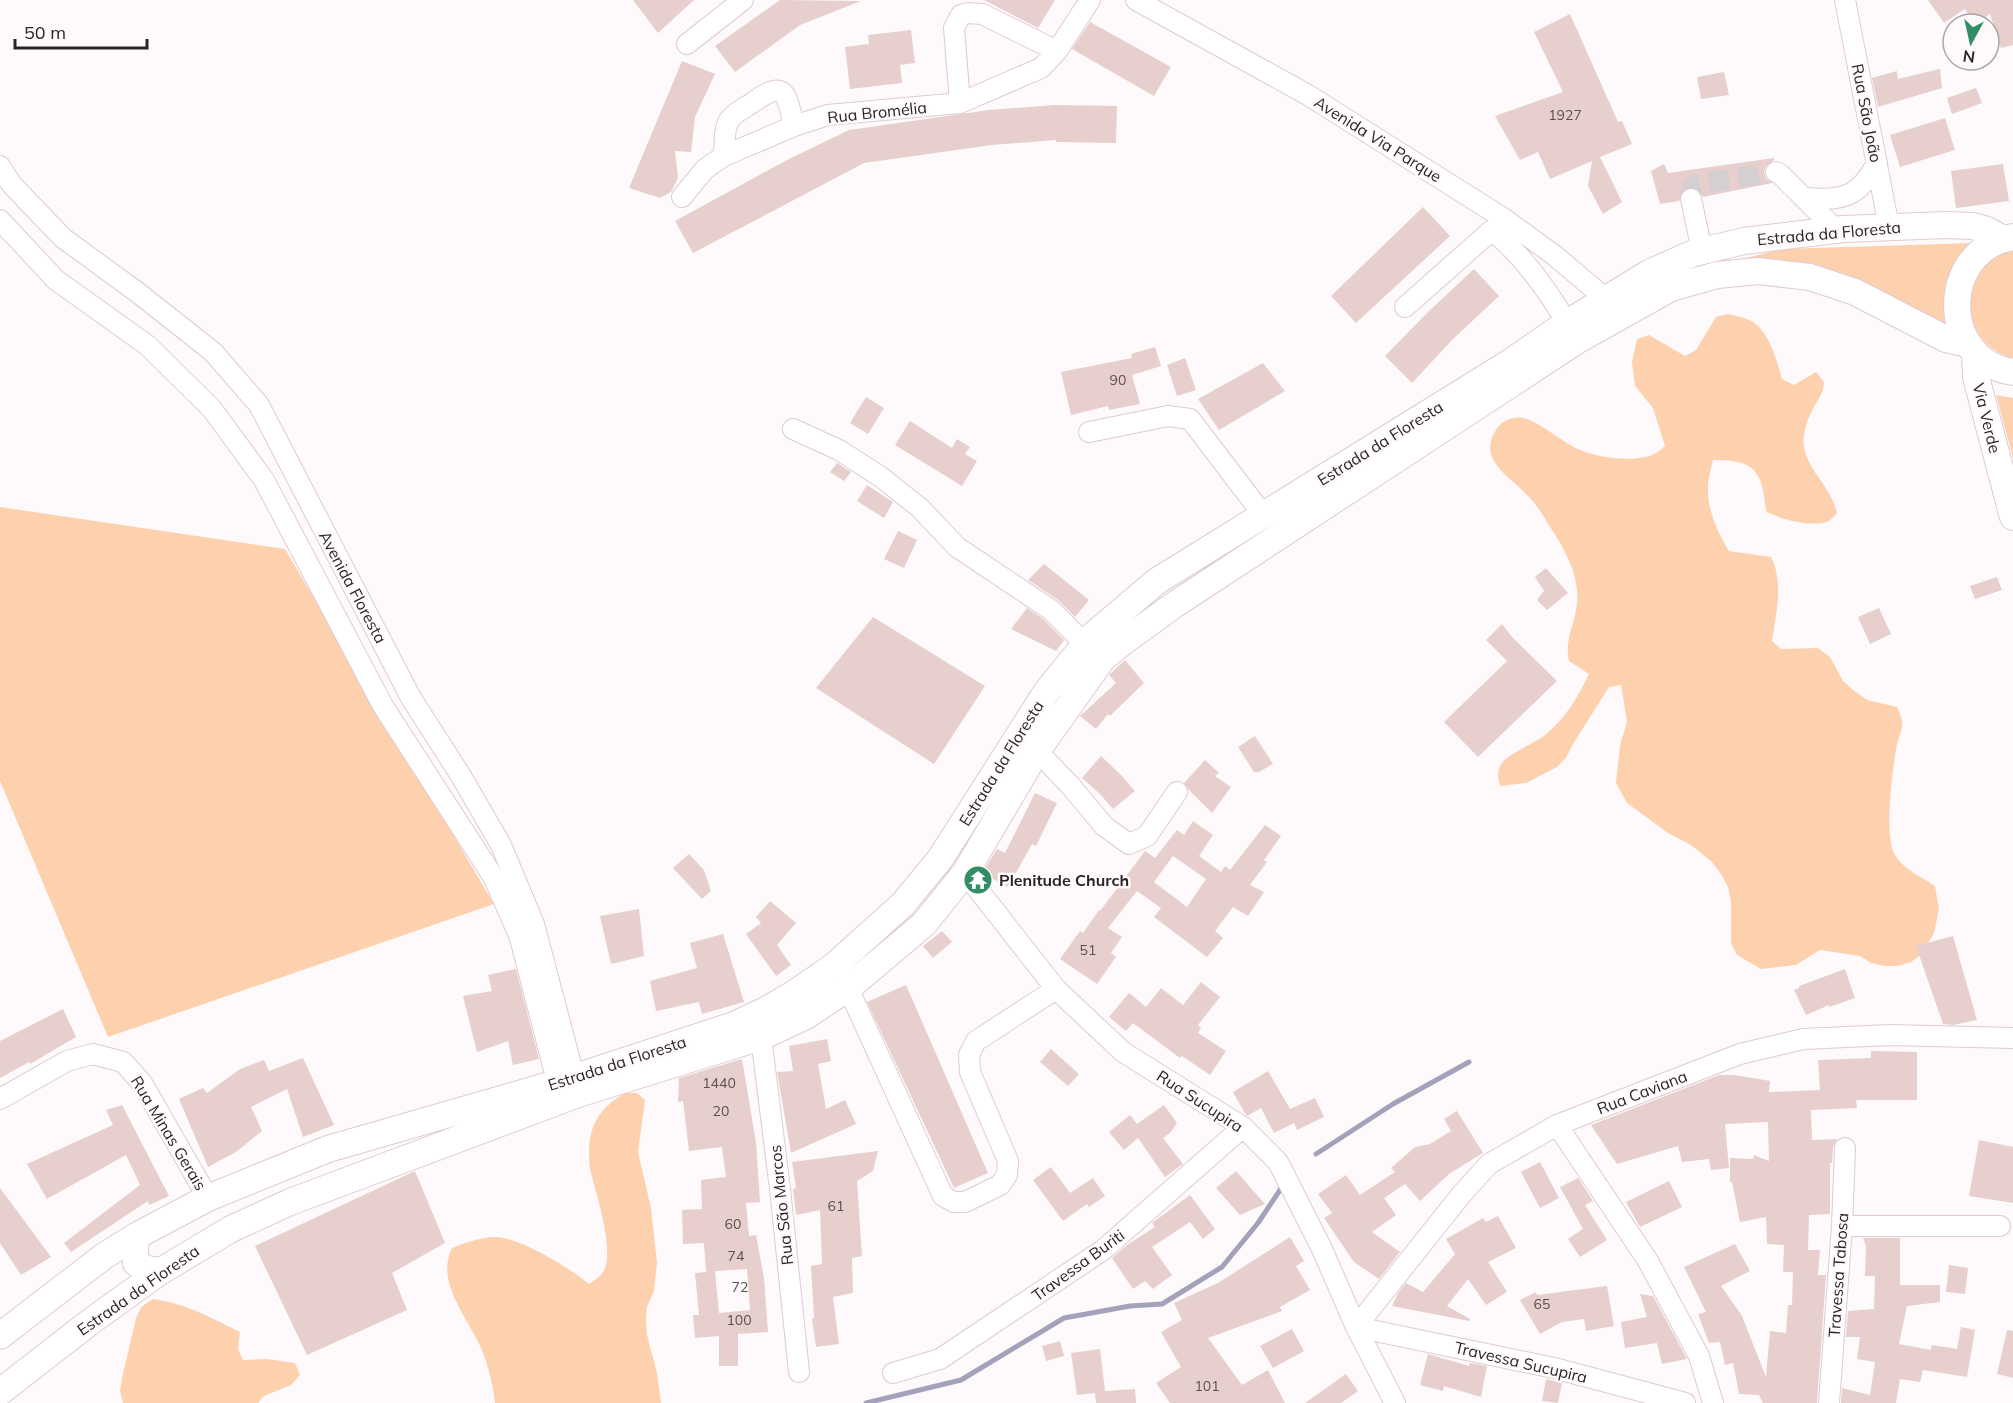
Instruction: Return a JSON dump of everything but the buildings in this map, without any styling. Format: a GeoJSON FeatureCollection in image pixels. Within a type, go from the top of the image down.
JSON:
{"type":"FeatureCollection","features":[{"type":"Feature","properties":{"kind":"main road","name":"Estrada da Floresta"},"geometry":{"type":"LineString","coordinates":[[0,1392],[90,1322],[161,1271],[231,1229],[290,1202],[568,1088],[734,1025],[795,993],[834,966],[903,903],[940,859],[1047,691],[1091,636],[1157,581],[1509,363],[1567,323],[1649,273],[1702,251],[1744,241],[1836,230],[1973,226],[2010,237]]}},
{"type":"Feature","properties":{"kind":"main road","name":"Via Verde"},"geometry":{"type":"LineString","coordinates":[[2010,237],[1980,252],[1964,271],[1956,295],[1958,321],[1972,348],[1976,377],[2013,517]]}},
{"type":"Feature","properties":{"kind":"main road","name":"Estrada da Floresta"},"geometry":{"type":"LineString","coordinates":[[0,1336],[105,1256],[136,1236],[208,1198],[328,1149],[760,1037],[806,1016],[848,988],[924,924],[966,873],[1037,751],[1103,658],[1122,642],[1184,598],[1578,340],[1671,288],[1717,275],[1758,271],[1809,277],[1855,292],[1946,339],[1972,348],[1989,363],[2013,372]]}},
{"type":"Feature","properties":{"kind":"main road"},"geometry":{"type":"LineString","coordinates":[[136,1236],[136,1263],[147,1269],[161,1271]]}},
{"type":"Feature","properties":{"kind":"main road"},"geometry":{"type":"LineString","coordinates":[[65,1288],[84,1293],[92,1307],[90,1322]]}},
{"type":"Feature","properties":{"kind":"street"},"geometry":{"type":"LineString","coordinates":[[687,44],[743,0]]}},
{"type":"Feature","properties":{"kind":"street"},"geometry":{"type":"LineString","coordinates":[[1057,51],[982,14],[961,15],[954,28],[960,103],[1041,68],[1057,51],[1090,0]]}},
{"type":"Feature","properties":{"kind":"street","name":"Avenida Via Parque"},"geometry":{"type":"LineString","coordinates":[[1136,0],[1308,95],[1497,224],[1554,255],[1606,299]]}},
{"type":"Feature","properties":{"kind":"street","name":"Rua São João"},"geometry":{"type":"LineString","coordinates":[[1845,0],[1889,227]]}},
{"type":"Feature","properties":{"kind":"street"},"geometry":{"type":"LineString","coordinates":[[724,156],[726,129],[730,119],[770,90],[779,90],[787,96],[794,126]]}},
{"type":"Feature","properties":{"kind":"street","name":"Rua Bromélia"},"geometry":{"type":"LineString","coordinates":[[682,197],[705,169],[724,156],[794,126],[828,115],[960,103]]}},
{"type":"Feature","properties":{"kind":"street"},"geometry":{"type":"LineString","coordinates":[[1806,198],[1824,200],[1855,192],[1867,182],[1877,163]]}},
{"type":"Feature","properties":{"kind":"street","name":"Avenida Floresta"},"geometry":{"type":"LineString","coordinates":[[0,166],[12,185],[63,238],[213,352],[259,405],[411,698],[461,776],[501,845],[534,924],[568,1088]]}},
{"type":"Feature","properties":{"kind":"street"},"geometry":{"type":"LineString","coordinates":[[1776,172],[1806,198],[1836,230]]}},
{"type":"Feature","properties":{"kind":"street"},"geometry":{"type":"LineString","coordinates":[[1691,199],[1702,251]]}},
{"type":"Feature","properties":{"kind":"street","name":"Avenida Floresta"},"geometry":{"type":"LineString","coordinates":[[0,220],[56,280],[147,345],[212,409],[264,480],[383,706],[494,878],[520,938],[568,1088]]}},
{"type":"Feature","properties":{"kind":"street"},"geometry":{"type":"LineString","coordinates":[[1405,307],[1497,224],[1567,323]]}},
{"type":"Feature","properties":{"kind":"street"},"geometry":{"type":"LineString","coordinates":[[1089,432],[1168,416],[1190,419],[1264,516]]}},
{"type":"Feature","properties":{"kind":"street"},"geometry":{"type":"LineString","coordinates":[[793,429],[839,450],[881,477],[920,508],[957,548],[1051,610],[1085,644]]}},
{"type":"Feature","properties":{"kind":"street"},"geometry":{"type":"LineString","coordinates":[[1037,751],[1069,784],[1104,826],[1129,844],[1147,836],[1177,792]]}},
{"type":"Feature","properties":{"kind":"street","name":"Rua Sucupira"},"geometry":{"type":"LineString","coordinates":[[966,873],[1056,989],[1123,1052],[1243,1127],[1278,1162],[1322,1249],[1356,1327],[1395,1403]]}},
{"type":"Feature","properties":{"kind":"street"},"geometry":{"type":"LineString","coordinates":[[848,988],[944,1196],[954,1202],[964,1202],[1000,1185],[1007,1175],[1008,1161],[970,1072],[969,1055],[976,1041],[1056,989]]}},
{"type":"Feature","properties":{"kind":"street","name":"Rua Caviana"},"geometry":{"type":"LineString","coordinates":[[1356,1327],[1461,1195],[1489,1164],[1557,1125],[1740,1054],[1803,1039],[1890,1035],[2013,1038]]}},
{"type":"Feature","properties":{"kind":"street","name":"Rua São Marcos"},"geometry":{"type":"LineString","coordinates":[[760,1037],[780,1189],[799,1372]]}},
{"type":"Feature","properties":{"kind":"street","name":"Rua Minas Gerais"},"geometry":{"type":"LineString","coordinates":[[0,1099],[67,1061],[93,1054],[123,1062],[142,1083],[208,1198]]}},
{"type":"Feature","properties":{"kind":"street"},"geometry":{"type":"LineString","coordinates":[[1557,1125],[1648,1261],[1699,1356],[1713,1403]]}},
{"type":"Feature","properties":{"kind":"street","name":"Travessa Buriti"},"geometry":{"type":"LineString","coordinates":[[893,1373],[940,1359],[1103,1250],[1243,1127]]}},
{"type":"Feature","properties":{"kind":"street","name":"Travessa Tabosa"},"geometry":{"type":"LineString","coordinates":[[1829,1403],[1842,1226],[1845,1148]]}},
{"type":"Feature","properties":{"kind":"street"},"geometry":{"type":"LineString","coordinates":[[1842,1226],[2000,1226]]}},
{"type":"Feature","properties":{"kind":"street","name":"Travessa Sucupira"},"geometry":{"type":"LineString","coordinates":[[1356,1327],[1554,1368],[1685,1403]]}},
{"type":"Feature","properties":{"kind":"shaded area"},"geometry":{"type":"Polygon","coordinates":[[[1973,243],[1956,262],[1945,284],[1944,328],[1857,280],[1694,271],[1782,249],[1973,243]]]}},
{"type":"Feature","properties":{"kind":"shaded area"},"geometry":{"type":"Polygon","coordinates":[[[2013,249],[2013,358],[1987,344],[1978,333],[1969,306],[1970,292],[1975,278],[1984,265],[1994,257],[2013,249]]]}},
{"type":"Feature","properties":{"kind":"shaded area"},"geometry":{"type":"Polygon","coordinates":[[[1728,314],[1748,320],[1763,331],[1778,364],[1782,379],[1794,385],[1816,372],[1824,382],[1822,394],[1807,423],[1804,447],[1810,464],[1830,496],[1837,513],[1828,521],[1820,523],[1804,523],[1778,517],[1766,511],[1762,486],[1754,470],[1739,462],[1713,460],[1708,481],[1709,504],[1714,521],[1729,551],[1771,557],[1778,588],[1772,641],[1781,649],[1818,648],[1830,657],[1843,681],[1853,690],[1867,700],[1897,707],[1902,720],[1902,729],[1897,743],[1891,788],[1889,819],[1892,846],[1898,860],[1935,886],[1939,909],[1934,933],[1922,954],[1911,962],[1898,966],[1884,966],[1871,963],[1860,956],[1820,950],[1796,965],[1761,969],[1737,955],[1731,943],[1731,901],[1728,887],[1721,874],[1712,862],[1691,845],[1668,833],[1627,803],[1616,783],[1620,745],[1627,722],[1621,685],[1609,687],[1566,758],[1557,767],[1526,783],[1500,786],[1498,772],[1502,763],[1541,738],[1559,722],[1589,674],[1569,661],[1568,646],[1577,603],[1576,583],[1570,563],[1561,544],[1535,504],[1498,466],[1490,449],[1492,439],[1501,424],[1511,418],[1519,417],[1547,429],[1572,446],[1595,455],[1627,459],[1654,454],[1665,446],[1653,408],[1635,386],[1632,362],[1637,339],[1649,335],[1685,356],[1696,350],[1716,317],[1728,314]]]}},
{"type":"Feature","properties":{"kind":"shaded area"},"geometry":{"type":"Polygon","coordinates":[[[1996,395],[2013,398],[2013,458],[1996,395]]]}},
{"type":"Feature","properties":{"kind":"shaded area"},"geometry":{"type":"Polygon","coordinates":[[[0,507],[285,549],[494,904],[108,1037],[0,781],[0,507]]]}},
{"type":"Feature","properties":{"kind":"shaded area"},"geometry":{"type":"Polygon","coordinates":[[[625,1093],[637,1093],[645,1100],[638,1152],[651,1208],[657,1263],[654,1291],[647,1307],[646,1320],[661,1403],[495,1403],[484,1354],[450,1287],[448,1261],[452,1248],[483,1238],[503,1238],[543,1254],[589,1284],[598,1278],[605,1268],[607,1246],[603,1219],[590,1169],[589,1144],[599,1115],[625,1093]]]}},
{"type":"Feature","properties":{"kind":"shaded area"},"geometry":{"type":"Polygon","coordinates":[[[153,1299],[188,1308],[240,1332],[238,1349],[243,1360],[267,1359],[295,1363],[300,1375],[291,1385],[264,1396],[258,1403],[123,1403],[120,1391],[136,1318],[141,1307],[153,1299]]]}},
{"type":"Feature","properties":{"kind":"waterway"},"geometry":{"type":"LineString","coordinates":[[1316,1154],[1393,1104],[1469,1062]]}},
{"type":"Feature","properties":{"kind":"waterway"},"geometry":{"type":"LineString","coordinates":[[866,1403],[961,1380],[1064,1318],[1130,1306],[1162,1304],[1222,1267],[1258,1223],[1282,1187]]}},
{"type":"Feature","properties":{"kind":"tunnel"},"geometry":{"type":"LineString","coordinates":[[1691,199],[1692,187],[1698,184],[1776,172]]}},
{"type":"Feature","properties":{"kind":"place","name":"Plenitude Church"},"geometry":{"type":"Point","coordinates":[978,880]}}]}
